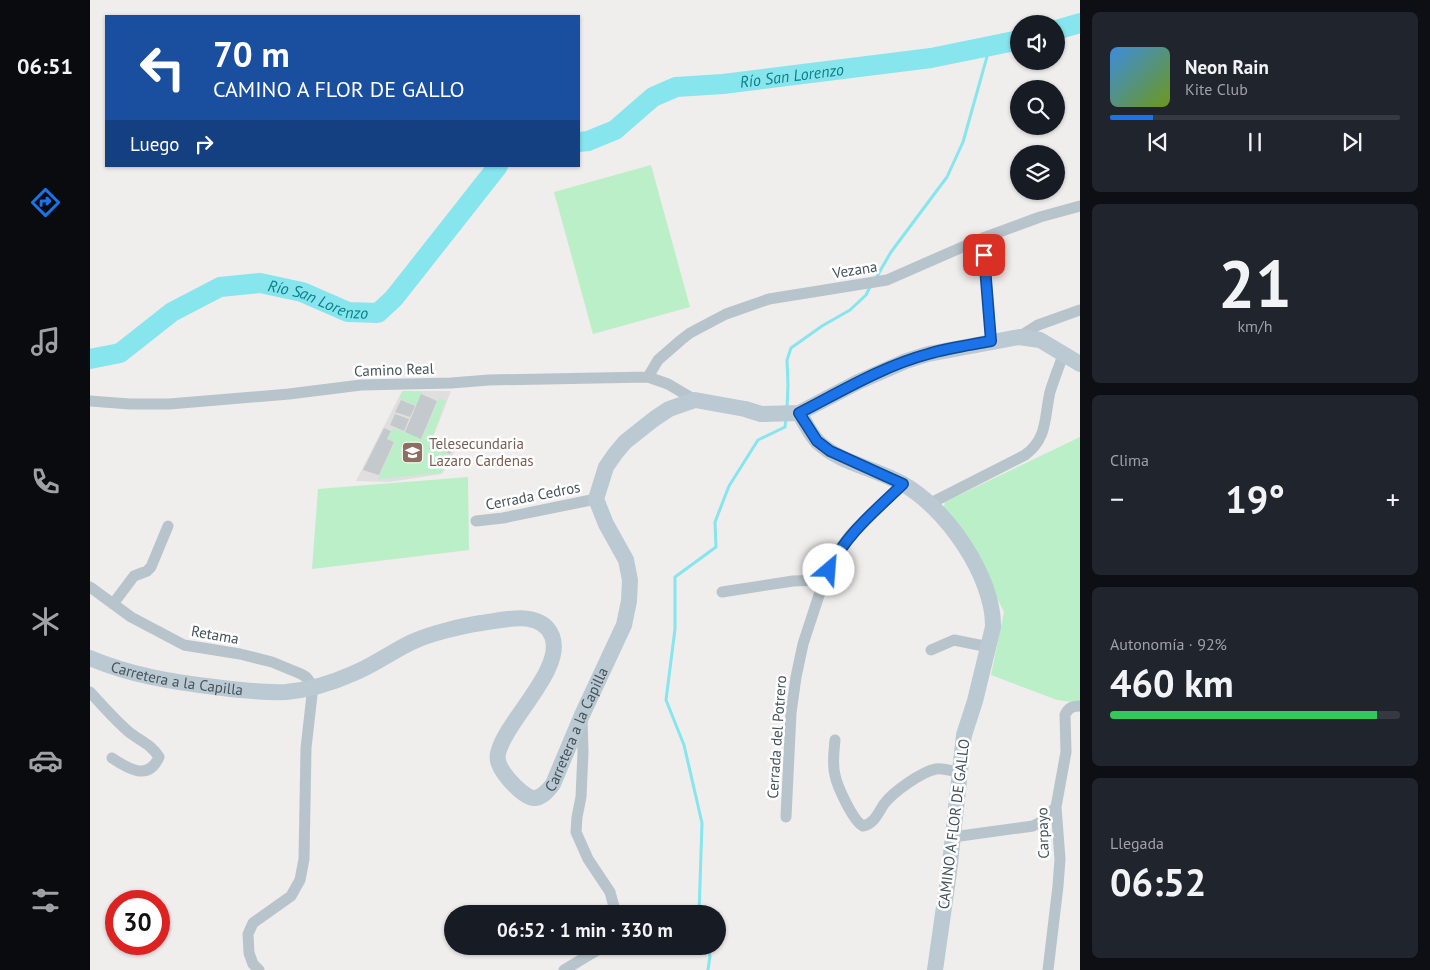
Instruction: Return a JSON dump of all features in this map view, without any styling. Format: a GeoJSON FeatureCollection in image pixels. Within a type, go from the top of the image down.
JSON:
{"type":"FeatureCollection","features":[{"type":"Feature","properties":{"kind":"street","name":"Vezana"},"geometry":{"type":"LineString","coordinates":[[648,377],[658,360],[681,340],[726,314],[769,299],[887,280],[983,238],[1040,217],[1080,206]]}},
{"type":"Feature","properties":{"kind":"street"},"geometry":{"type":"LineString","coordinates":[[983,238],[991,341]]}},
{"type":"Feature","properties":{"kind":"street"},"geometry":{"type":"LineString","coordinates":[[1019,337],[1038,325],[1080,310]]}},
{"type":"Feature","properties":{"kind":"street"},"geometry":{"type":"LineString","coordinates":[[596,499],[606,467],[625,442],[669,409],[695,400],[745,409],[761,414],[796,413],[858,382],[906,361],[928,354],[1019,337],[1040,340],[1080,364]]}},
{"type":"Feature","properties":{"kind":"street"},"geometry":{"type":"LineString","coordinates":[[930,504],[1031,450],[1044,430],[1053,380],[1063,355]]}},
{"type":"Feature","properties":{"kind":"street","name":"Camino Real"},"geometry":{"type":"LineString","coordinates":[[90,401],[170,404],[289,394],[361,385],[648,377],[668,384],[695,400]]}},
{"type":"Feature","properties":{"kind":"street","name":"CAMINO A FLOR DE GALLO"},"geometry":{"type":"LineString","coordinates":[[796,413],[817,441],[830,451],[903,484],[930,504],[967,548],[990,598],[994,615],[993,627],[975,701],[964,735],[953,837],[935,970]]}},
{"type":"Feature","properties":{"kind":"street","name":"Cerrada del Potrero"},"geometry":{"type":"LineString","coordinates":[[786,817],[791,713],[796,677],[803,644],[824,580],[836,555],[850,535],[903,484]]}},
{"type":"Feature","properties":{"kind":"street","name":"Cerrada Cedros"},"geometry":{"type":"LineString","coordinates":[[476,521],[503,518],[596,499]]}},
{"type":"Feature","properties":{"kind":"street","name":"Carretera a la Capilla"},"geometry":{"type":"LineString","coordinates":[[90,658],[122,670],[194,684],[240,690],[286,692],[352,674],[426,636],[478,624],[535,619],[550,631],[554,653],[543,678],[503,740],[497,758],[502,772],[523,794],[529,797],[540,797],[554,784],[582,715],[624,626],[629,601],[629,575],[626,560],[606,524],[596,499]]}},
{"type":"Feature","properties":{"kind":"street"},"geometry":{"type":"LineString","coordinates":[[113,604],[134,576],[147,571],[151,567],[168,526]]}},
{"type":"Feature","properties":{"kind":"street"},"geometry":{"type":"LineString","coordinates":[[722,592],[793,581],[824,580]]}},
{"type":"Feature","properties":{"kind":"street","name":"Retama"},"geometry":{"type":"LineString","coordinates":[[90,587],[131,618],[184,645],[240,654],[272,662],[301,674],[313,686]]}},
{"type":"Feature","properties":{"kind":"street"},"geometry":{"type":"LineString","coordinates":[[932,650],[954,640],[989,647]]}},
{"type":"Feature","properties":{"kind":"street"},"geometry":{"type":"LineString","coordinates":[[258,970],[253,964],[249,953],[248,934],[253,923],[291,896],[300,880],[304,859],[306,748],[313,686]]}},
{"type":"Feature","properties":{"kind":"street"},"geometry":{"type":"LineString","coordinates":[[90,692],[129,732],[151,747],[159,757],[154,765],[142,772],[132,770],[112,758]]}},
{"type":"Feature","properties":{"kind":"street","name":"Carpayo"},"geometry":{"type":"LineString","coordinates":[[1048,970],[1060,859],[1056,807],[1066,752],[1065,715],[1068,709],[1080,706]]}},
{"type":"Feature","properties":{"kind":"street"},"geometry":{"type":"LineString","coordinates":[[582,715],[581,797],[576,832],[588,858],[610,892],[614,905]]}},
{"type":"Feature","properties":{"kind":"street"},"geometry":{"type":"LineString","coordinates":[[836,740],[833,763],[834,774],[855,818],[863,826],[873,821],[885,802],[920,776],[937,769],[960,773]]}},
{"type":"Feature","properties":{"kind":"street"},"geometry":{"type":"LineString","coordinates":[[953,837],[1034,826],[1044,820],[1056,807]]}},
{"type":"Feature","properties":{"kind":"street"},"geometry":{"type":"LineString","coordinates":[[564,970],[589,955]]}},
{"type":"Feature","properties":{"kind":"shaded area","name":"Telesecundaria Lazaro Cardenas"},"geometry":{"type":"Polygon","coordinates":[[[402,391],[451,391],[434,435],[458,445],[442,474],[389,482],[356,481],[402,391]]]}},
{"type":"Feature","properties":{"kind":"green space"},"geometry":{"type":"Polygon","coordinates":[[[651,165],[690,307],[593,334],[554,192],[651,165]]]}},
{"type":"Feature","properties":{"kind":"green space"},"geometry":{"type":"Polygon","coordinates":[[[403,391],[422,392],[416,406],[399,398],[403,391]]]}},
{"type":"Feature","properties":{"kind":"green space"},"geometry":{"type":"Polygon","coordinates":[[[439,398],[445,401],[429,447],[451,455],[441,473],[378,479],[395,442],[388,439],[393,428],[422,439],[439,398]]]}},
{"type":"Feature","properties":{"kind":"green space"},"geometry":{"type":"Polygon","coordinates":[[[1080,437],[1080,703],[1057,700],[991,675],[1004,612],[969,542],[943,512],[945,502],[1080,437]]]}},
{"type":"Feature","properties":{"kind":"green space"},"geometry":{"type":"Polygon","coordinates":[[[468,477],[469,550],[312,569],[318,489],[468,477]]]}},
{"type":"Feature","properties":{"kind":"building"},"geometry":{"type":"Polygon","coordinates":[[[421,394],[437,401],[421,439],[405,432],[421,394]]]}},
{"type":"Feature","properties":{"kind":"building"},"geometry":{"type":"Polygon","coordinates":[[[401,400],[415,406],[410,417],[395,412],[401,400]]]}},
{"type":"Feature","properties":{"kind":"building"},"geometry":{"type":"Polygon","coordinates":[[[395,414],[409,419],[404,431],[390,425],[395,414]]]}},
{"type":"Feature","properties":{"kind":"building"},"geometry":{"type":"Polygon","coordinates":[[[384,428],[391,431],[387,439],[394,442],[379,475],[363,470],[384,428]]]}},
{"type":"Feature","properties":{"kind":"building"},"geometry":{"type":"Polygon","coordinates":[[[434,436],[455,444],[450,454],[430,446],[434,436]]]}},
{"type":"Feature","properties":{"kind":"waterway","name":"Río San Lorenzo"},"geometry":{"type":"LineString","coordinates":[[1065,27],[1080,23]]}},
{"type":"Feature","properties":{"kind":"waterway","name":"Río San Lorenzo"},"geometry":{"type":"LineString","coordinates":[[580,142],[588,141],[615,130],[653,97],[676,87],[723,84],[931,58],[1010,42]]}},
{"type":"Feature","properties":{"kind":"waterway"},"geometry":{"type":"LineString","coordinates":[[876,278],[891,252],[947,177],[963,142],[990,46]]}},
{"type":"Feature","properties":{"kind":"waterway","name":"Río San Lorenzo"},"geometry":{"type":"LineString","coordinates":[[90,359],[120,353],[172,312],[220,287],[260,283],[302,292],[348,312],[378,313],[394,298],[497,167]]}},
{"type":"Feature","properties":{"kind":"waterway"},"geometry":{"type":"LineString","coordinates":[[787,407],[787,360],[791,348],[822,326],[850,310],[866,295],[871,285]]}},
{"type":"Feature","properties":{"kind":"waterway"},"geometry":{"type":"LineString","coordinates":[[699,905],[702,823],[684,745],[666,700],[675,629],[675,577],[716,547],[715,522],[729,486],[758,440],[785,427],[786,419]]}},
{"type":"Feature","properties":{"kind":"waterway"},"geometry":{"type":"LineString","coordinates":[[708,970],[710,955]]}},
{"type":"Feature","properties":{"kind":"place","name":"Telesecundaria Lazaro Cardenas"},"geometry":{"type":"Point","coordinates":[413,453]}},
{"type":"Feature","properties":{"kind":"route"},"geometry":{"type":"LineString","coordinates":[[829,570],[836,555],[850,535],[903,484],[830,451],[817,441],[799,413],[858,382],[906,361],[928,354],[991,341],[984,255]]}}]}
